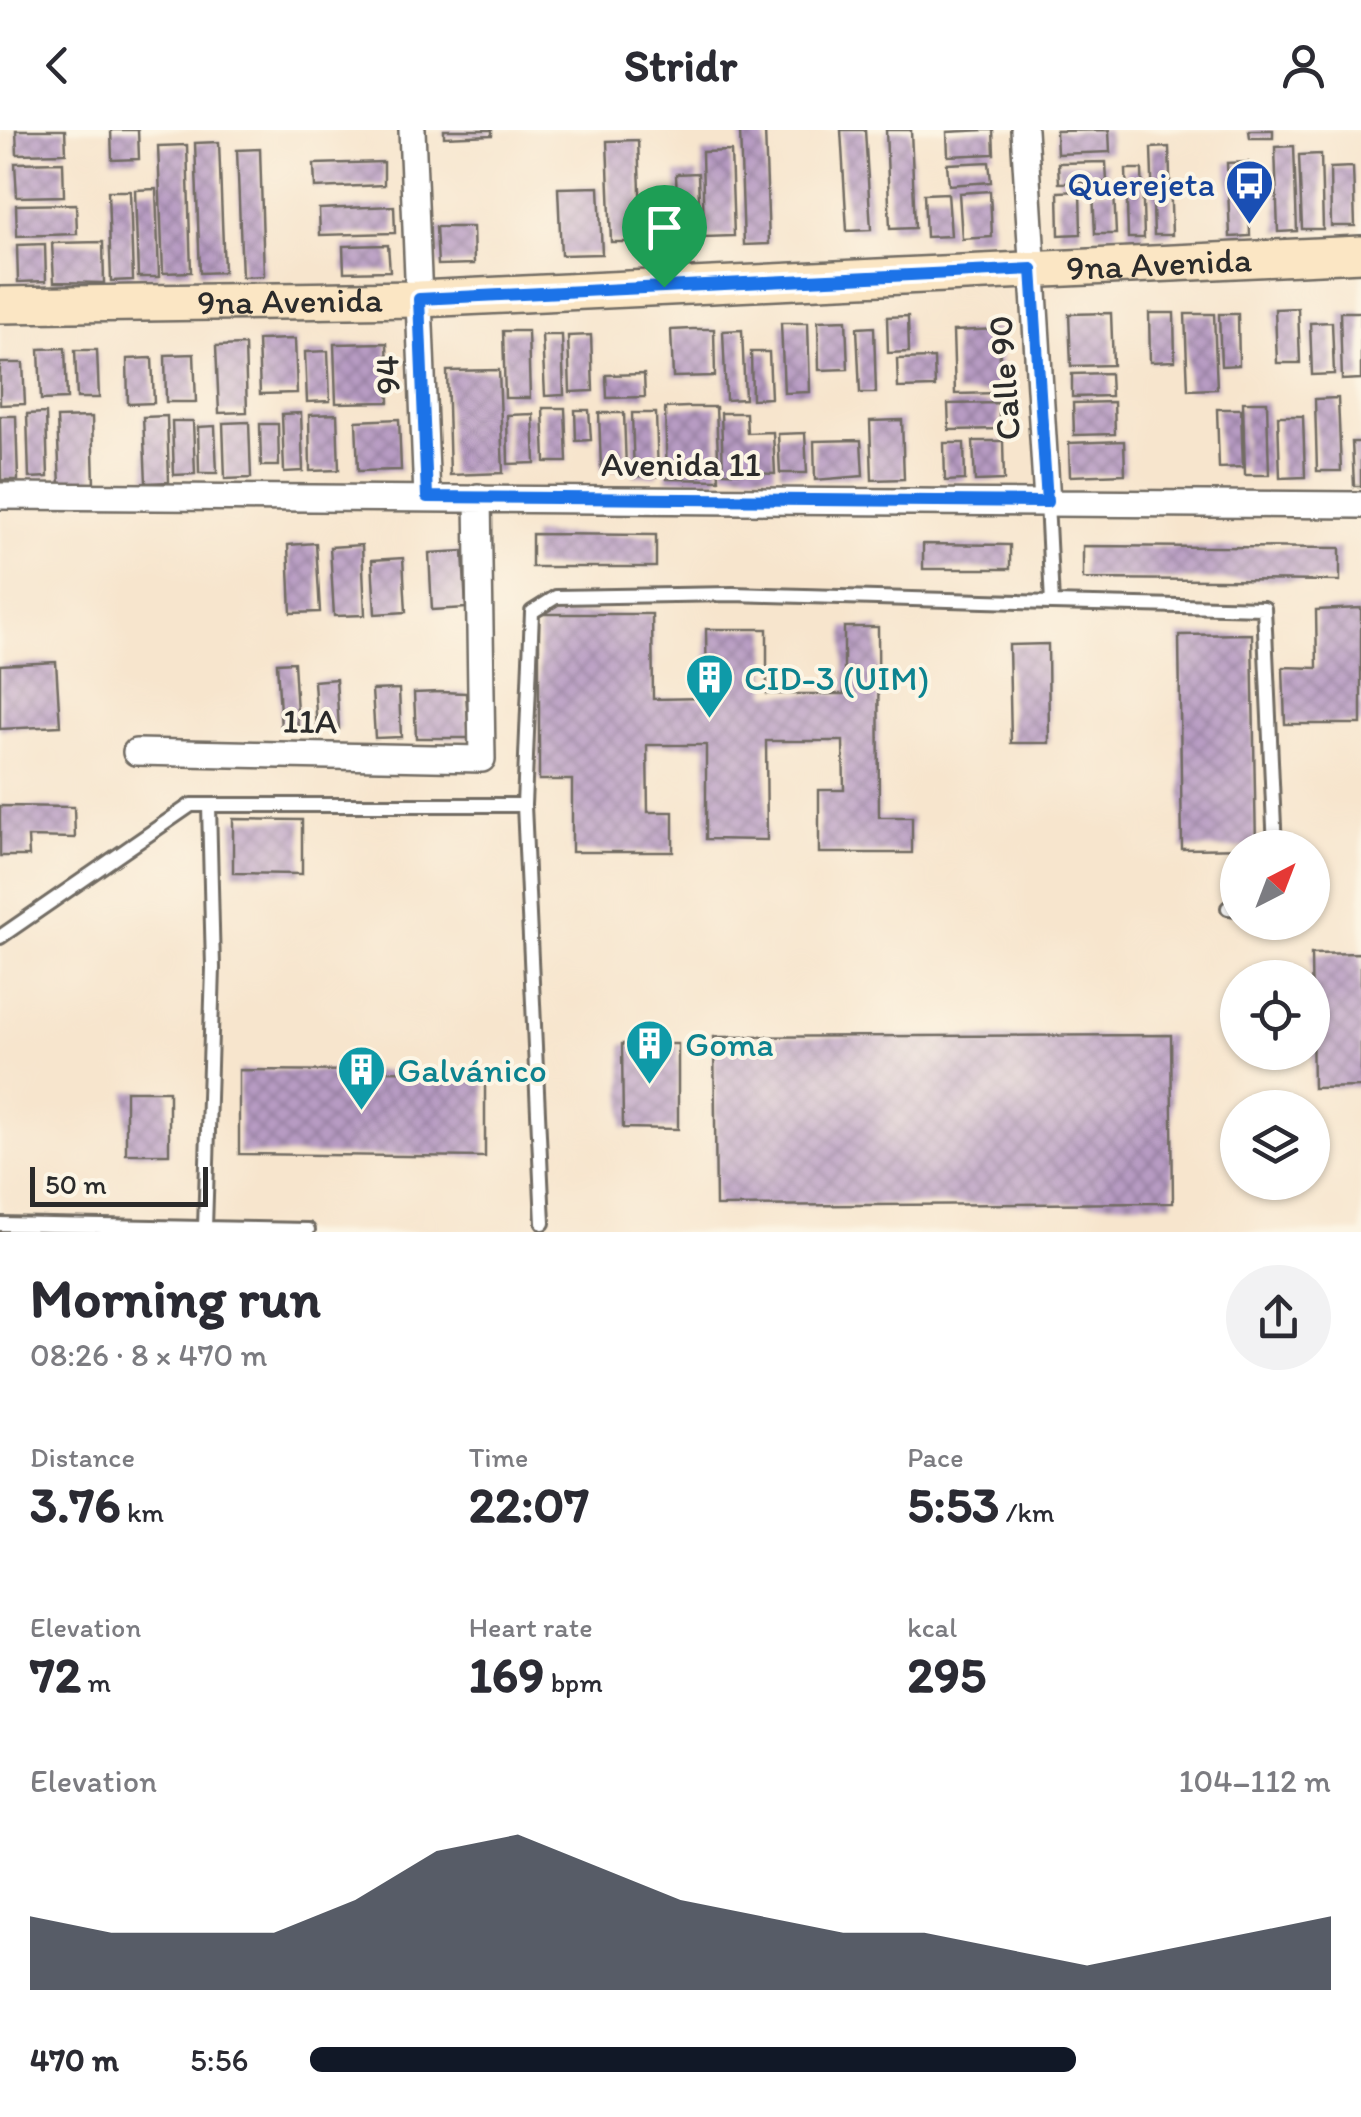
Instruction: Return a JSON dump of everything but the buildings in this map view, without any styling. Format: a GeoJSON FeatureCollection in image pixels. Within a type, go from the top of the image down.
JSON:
{"type":"FeatureCollection","features":[{"type":"Feature","properties":{"kind":"main road","name":"9na Avenida"},"geometry":{"type":"LineString","coordinates":[[0,304],[419,299],[1361,254]]}},
{"type":"Feature","properties":{"kind":"street","name":"94"},"geometry":{"type":"LineString","coordinates":[[412,130],[427,497]]}},
{"type":"Feature","properties":{"kind":"street","name":"Calle 90"},"geometry":{"type":"LineString","coordinates":[[1024,130],[1047,502]]}},
{"type":"Feature","properties":{"kind":"street","name":"Avenida 11"},"geometry":{"type":"LineString","coordinates":[[0,496],[1361,506]]}},
{"type":"Feature","properties":{"kind":"street","name":"11A"},"geometry":{"type":"LineString","coordinates":[[136,752],[482,760],[478,498]]}},
{"type":"Feature","properties":{"kind":"lane"},"geometry":{"type":"LineString","coordinates":[[1047,502],[1052,602]]}},
{"type":"Feature","properties":{"kind":"lane"},"geometry":{"type":"LineString","coordinates":[[543,1223],[524,805],[532,612],[556,597],[734,594],[1264,608],[1274,830]]}},
{"type":"Feature","properties":{"kind":"lane"},"geometry":{"type":"LineString","coordinates":[[0,936],[191,805],[524,805]]}},
{"type":"Feature","properties":{"kind":"lane"},"geometry":{"type":"LineString","coordinates":[[205,1228],[213,968],[210,805]]}},
{"type":"Feature","properties":{"kind":"lane"},"geometry":{"type":"LineString","coordinates":[[0,1224],[308,1230]]}},
{"type":"Feature","properties":{"kind":"place","name":"Querejeta"},"geometry":{"type":"Point","coordinates":[1250,226]}},
{"type":"Feature","properties":{"kind":"place","name":"CID-3 (UIM)"},"geometry":{"type":"Point","coordinates":[709,720]}},
{"type":"Feature","properties":{"kind":"place","name":"Goma"},"geometry":{"type":"Point","coordinates":[650,1086]}},
{"type":"Feature","properties":{"kind":"place","name":"Galvánico"},"geometry":{"type":"Point","coordinates":[362,1112]}},
{"type":"Feature","properties":{"kind":"route"},"geometry":{"type":"LineString","coordinates":[[1032,269],[1047,502],[427,497],[419,299],[664,287],[1032,269]]}}]}
